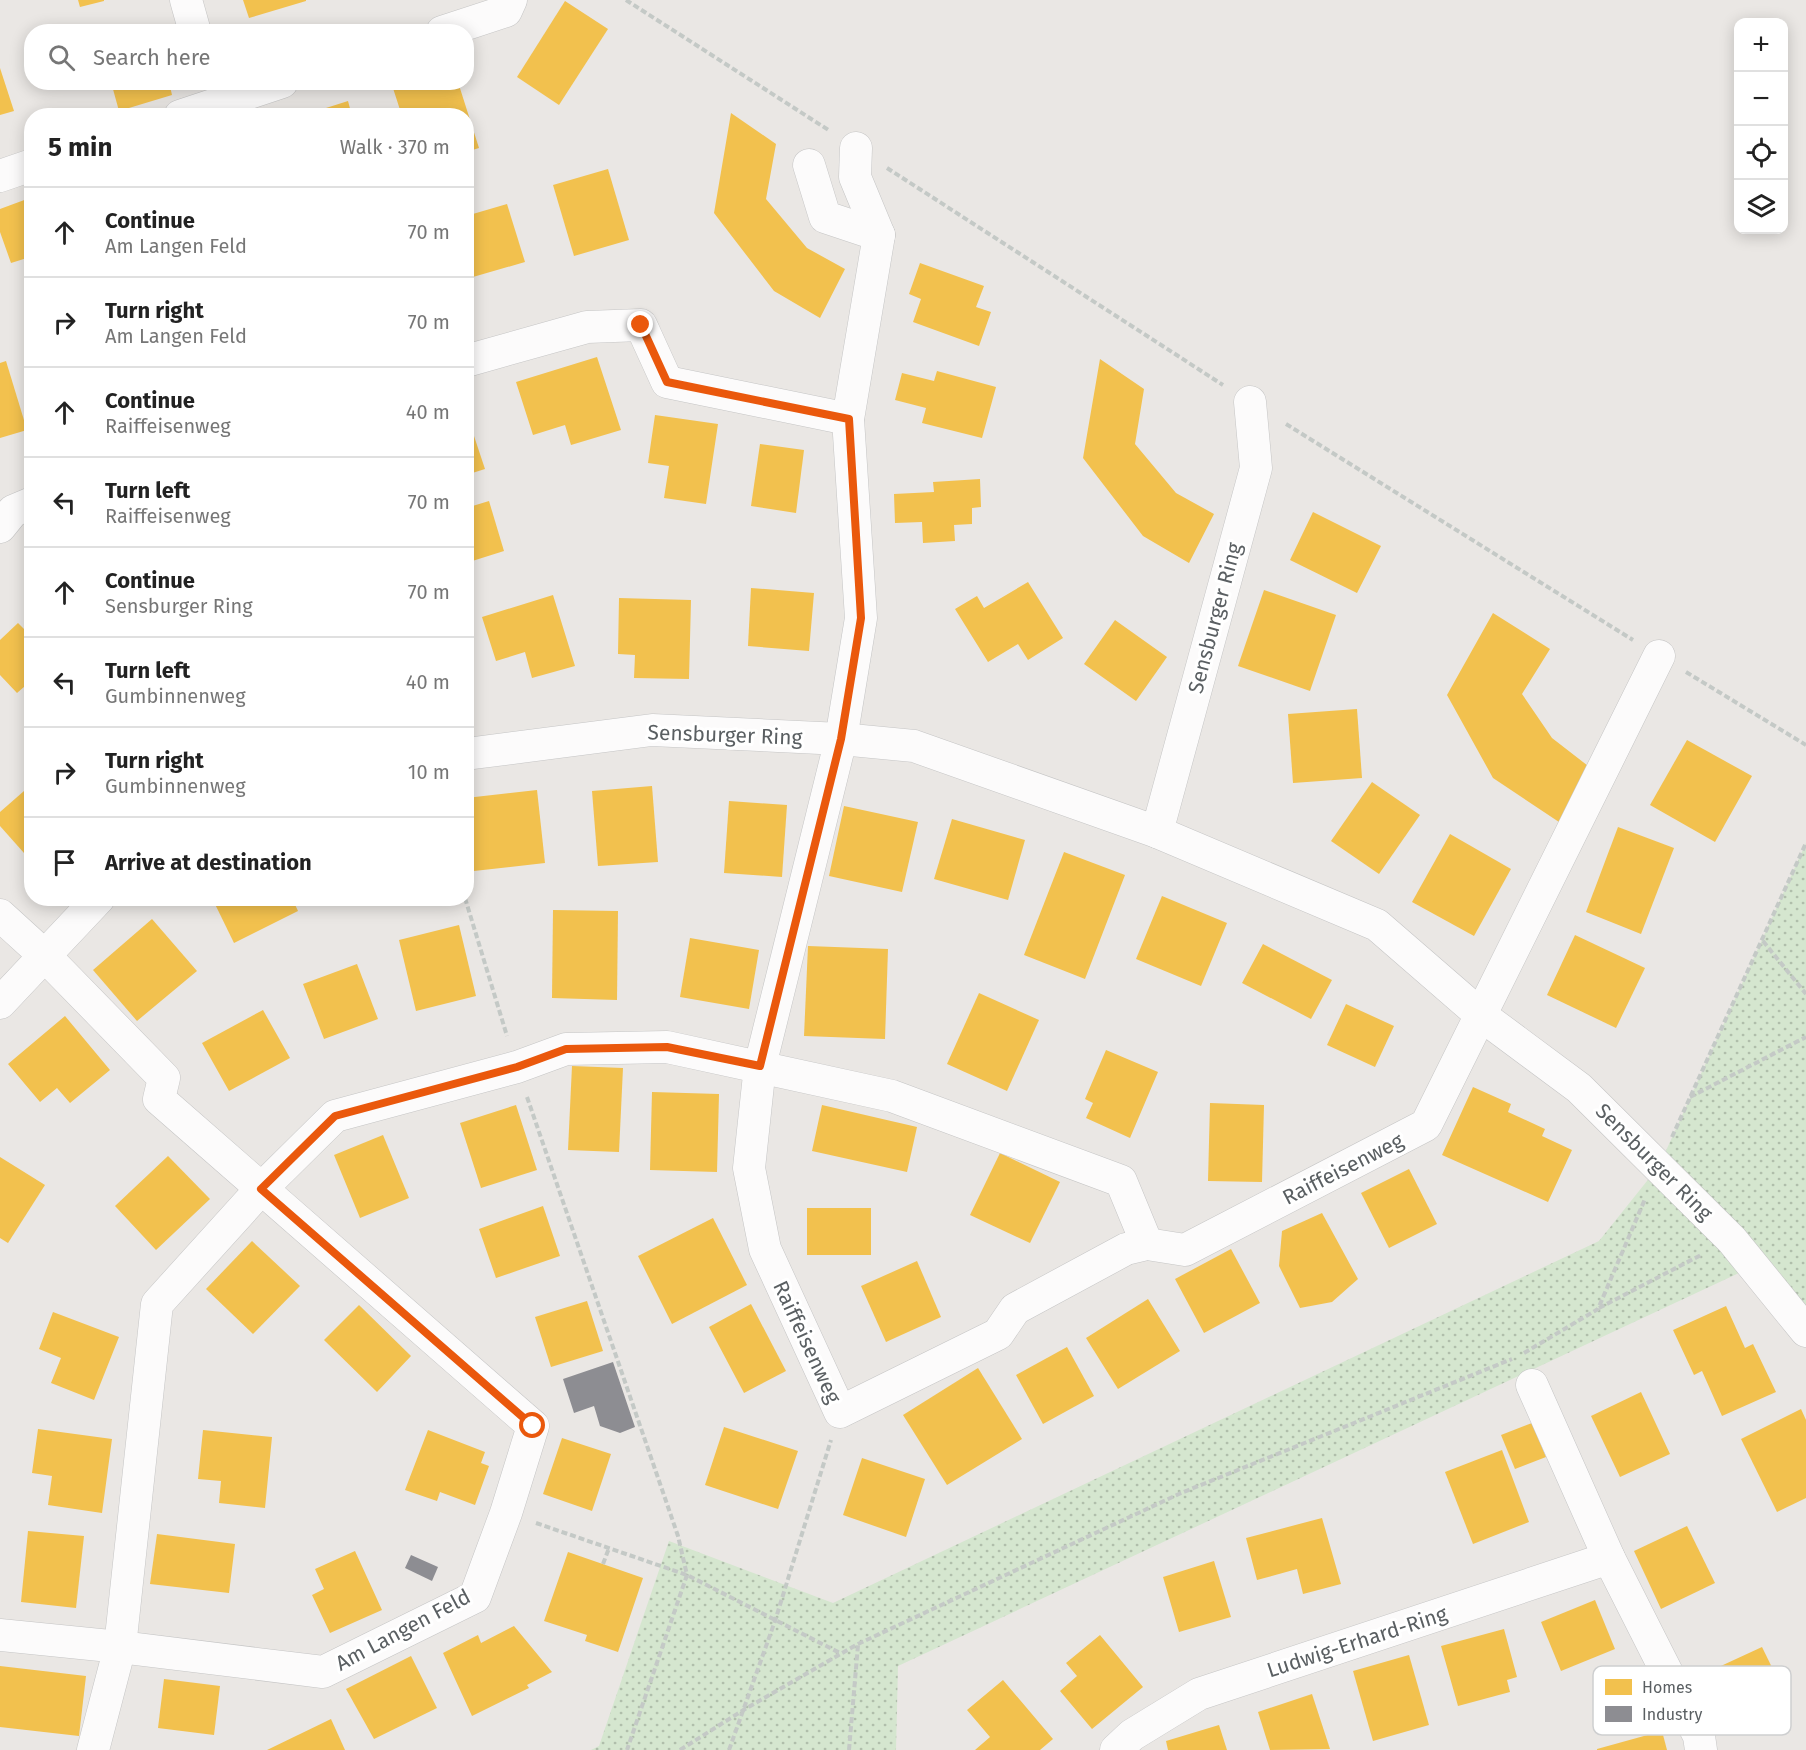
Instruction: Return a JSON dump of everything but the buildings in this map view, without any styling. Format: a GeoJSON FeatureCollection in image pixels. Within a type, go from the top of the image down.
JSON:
{"type":"FeatureCollection","features":[{"type":"Feature","properties":{"kind":"street"},"geometry":{"type":"LineString","coordinates":[[186,0],[193,24]]}},
{"type":"Feature","properties":{"kind":"street"},"geometry":{"type":"LineString","coordinates":[[466,24],[506,11],[511,0]]}},
{"type":"Feature","properties":{"kind":"street"},"geometry":{"type":"LineString","coordinates":[[198,108],[253,90]]}},
{"type":"Feature","properties":{"kind":"street"},"geometry":{"type":"LineString","coordinates":[[841,739],[861,618],[849,419],[879,236],[855,177],[856,148]]}},
{"type":"Feature","properties":{"kind":"street"},"geometry":{"type":"LineString","coordinates":[[809,165],[825,218],[879,236]]}},
{"type":"Feature","properties":{"kind":"street"},"geometry":{"type":"LineString","coordinates":[[0,176],[24,168]]}},
{"type":"Feature","properties":{"kind":"street"},"geometry":{"type":"LineString","coordinates":[[474,359],[587,327],[641,325],[667,382],[849,419]]}},
{"type":"Feature","properties":{"kind":"street","name":"Sensburger Ring"},"geometry":{"type":"LineString","coordinates":[[1157,832],[1256,468],[1250,402]]}},
{"type":"Feature","properties":{"kind":"street"},"geometry":{"type":"LineString","coordinates":[[0,527],[13,511],[24,506]]}},
{"type":"Feature","properties":{"kind":"street"},"geometry":{"type":"LineString","coordinates":[[1482,1016],[1659,656]]}},
{"type":"Feature","properties":{"kind":"street","name":"Sensburger Ring"},"geometry":{"type":"LineString","coordinates":[[474,753],[652,730],[841,739],[914,746],[1157,832],[1377,925],[1482,1016],[1579,1088],[1732,1239],[1797,1316],[1806,1331]]}},
{"type":"Feature","properties":{"kind":"street","name":"Raiffeisenweg"},"geometry":{"type":"LineString","coordinates":[[841,739],[760,1066],[749,1167],[765,1249],[840,1412],[998,1334],[1015,1309],[1126,1249],[1147,1244],[1185,1250],[1426,1125],[1482,1016]]}},
{"type":"Feature","properties":{"kind":"street"},"geometry":{"type":"LineString","coordinates":[[0,1003],[92,906]]}},
{"type":"Feature","properties":{"kind":"street"},"geometry":{"type":"LineString","coordinates":[[0,915],[45,956]]}},
{"type":"Feature","properties":{"kind":"street","name":"Am Langen Feld"},"geometry":{"type":"LineString","coordinates":[[0,1635],[323,1672],[475,1597],[506,1513],[533,1426],[159,1099],[164,1078],[45,956]]}},
{"type":"Feature","properties":{"kind":"street"},"geometry":{"type":"LineString","coordinates":[[93,1750],[120,1647],[157,1304],[261,1189],[335,1116],[517,1067],[566,1049],[667,1047],[892,1096],[1121,1181],[1147,1244]]}},
{"type":"Feature","properties":{"kind":"street"},"geometry":{"type":"LineString","coordinates":[[1532,1385],[1609,1558],[1664,1666]]}},
{"type":"Feature","properties":{"kind":"street","name":"Ludwig-Erhard-Ring"},"geometry":{"type":"LineString","coordinates":[[1116,1750],[1132,1735],[1199,1694],[1609,1558]]}},
{"type":"Feature","properties":{"kind":"street"},"geometry":{"type":"LineString","coordinates":[[1698,1735],[1701,1750]]}},
{"type":"Feature","properties":{"kind":"path"},"geometry":{"type":"LineString","coordinates":[[626,0],[1250,402],[1806,745]]}},
{"type":"Feature","properties":{"kind":"path"},"geometry":{"type":"LineString","coordinates":[[1598,1309],[1659,1166],[1806,843]]}},
{"type":"Feature","properties":{"kind":"path"},"geometry":{"type":"LineString","coordinates":[[467,906],[517,1067],[678,1536],[687,1575],[627,1750]]}},
{"type":"Feature","properties":{"kind":"path"},"geometry":{"type":"LineString","coordinates":[[1763,941],[1806,994]]}},
{"type":"Feature","properties":{"kind":"path"},"geometry":{"type":"LineString","coordinates":[[1690,1098],[1806,1037]]}},
{"type":"Feature","properties":{"kind":"path"},"geometry":{"type":"LineString","coordinates":[[680,1750],[745,1708],[858,1644],[1181,1493],[1520,1355],[1598,1309],[1732,1239]]}},
{"type":"Feature","properties":{"kind":"path"},"geometry":{"type":"LineString","coordinates":[[729,1750],[775,1621],[840,1412]]}},
{"type":"Feature","properties":{"kind":"path"},"geometry":{"type":"LineString","coordinates":[[506,1513],[687,1575],[840,1653]]}},
{"type":"Feature","properties":{"kind":"path"},"geometry":{"type":"LineString","coordinates":[[603,1564],[609,1548]]}},
{"type":"Feature","properties":{"kind":"path"},"geometry":{"type":"LineString","coordinates":[[849,1750],[858,1644]]}},
{"type":"Feature","properties":{"kind":"green space"},"geometry":{"type":"Polygon","coordinates":[[[1806,843],[1806,1312],[1754,1266],[898,1666],[896,1750],[591,1750],[599,1746],[669,1541],[833,1603],[1599,1241],[1659,1166],[1806,843]]]}},
{"type":"Feature","properties":{"kind":"route"},"geometry":{"type":"LineString","coordinates":[[533,1426],[261,1189],[335,1116],[517,1067],[566,1049],[667,1047],[760,1066],[841,739],[861,618],[849,419],[667,382],[641,325]]}}]}
